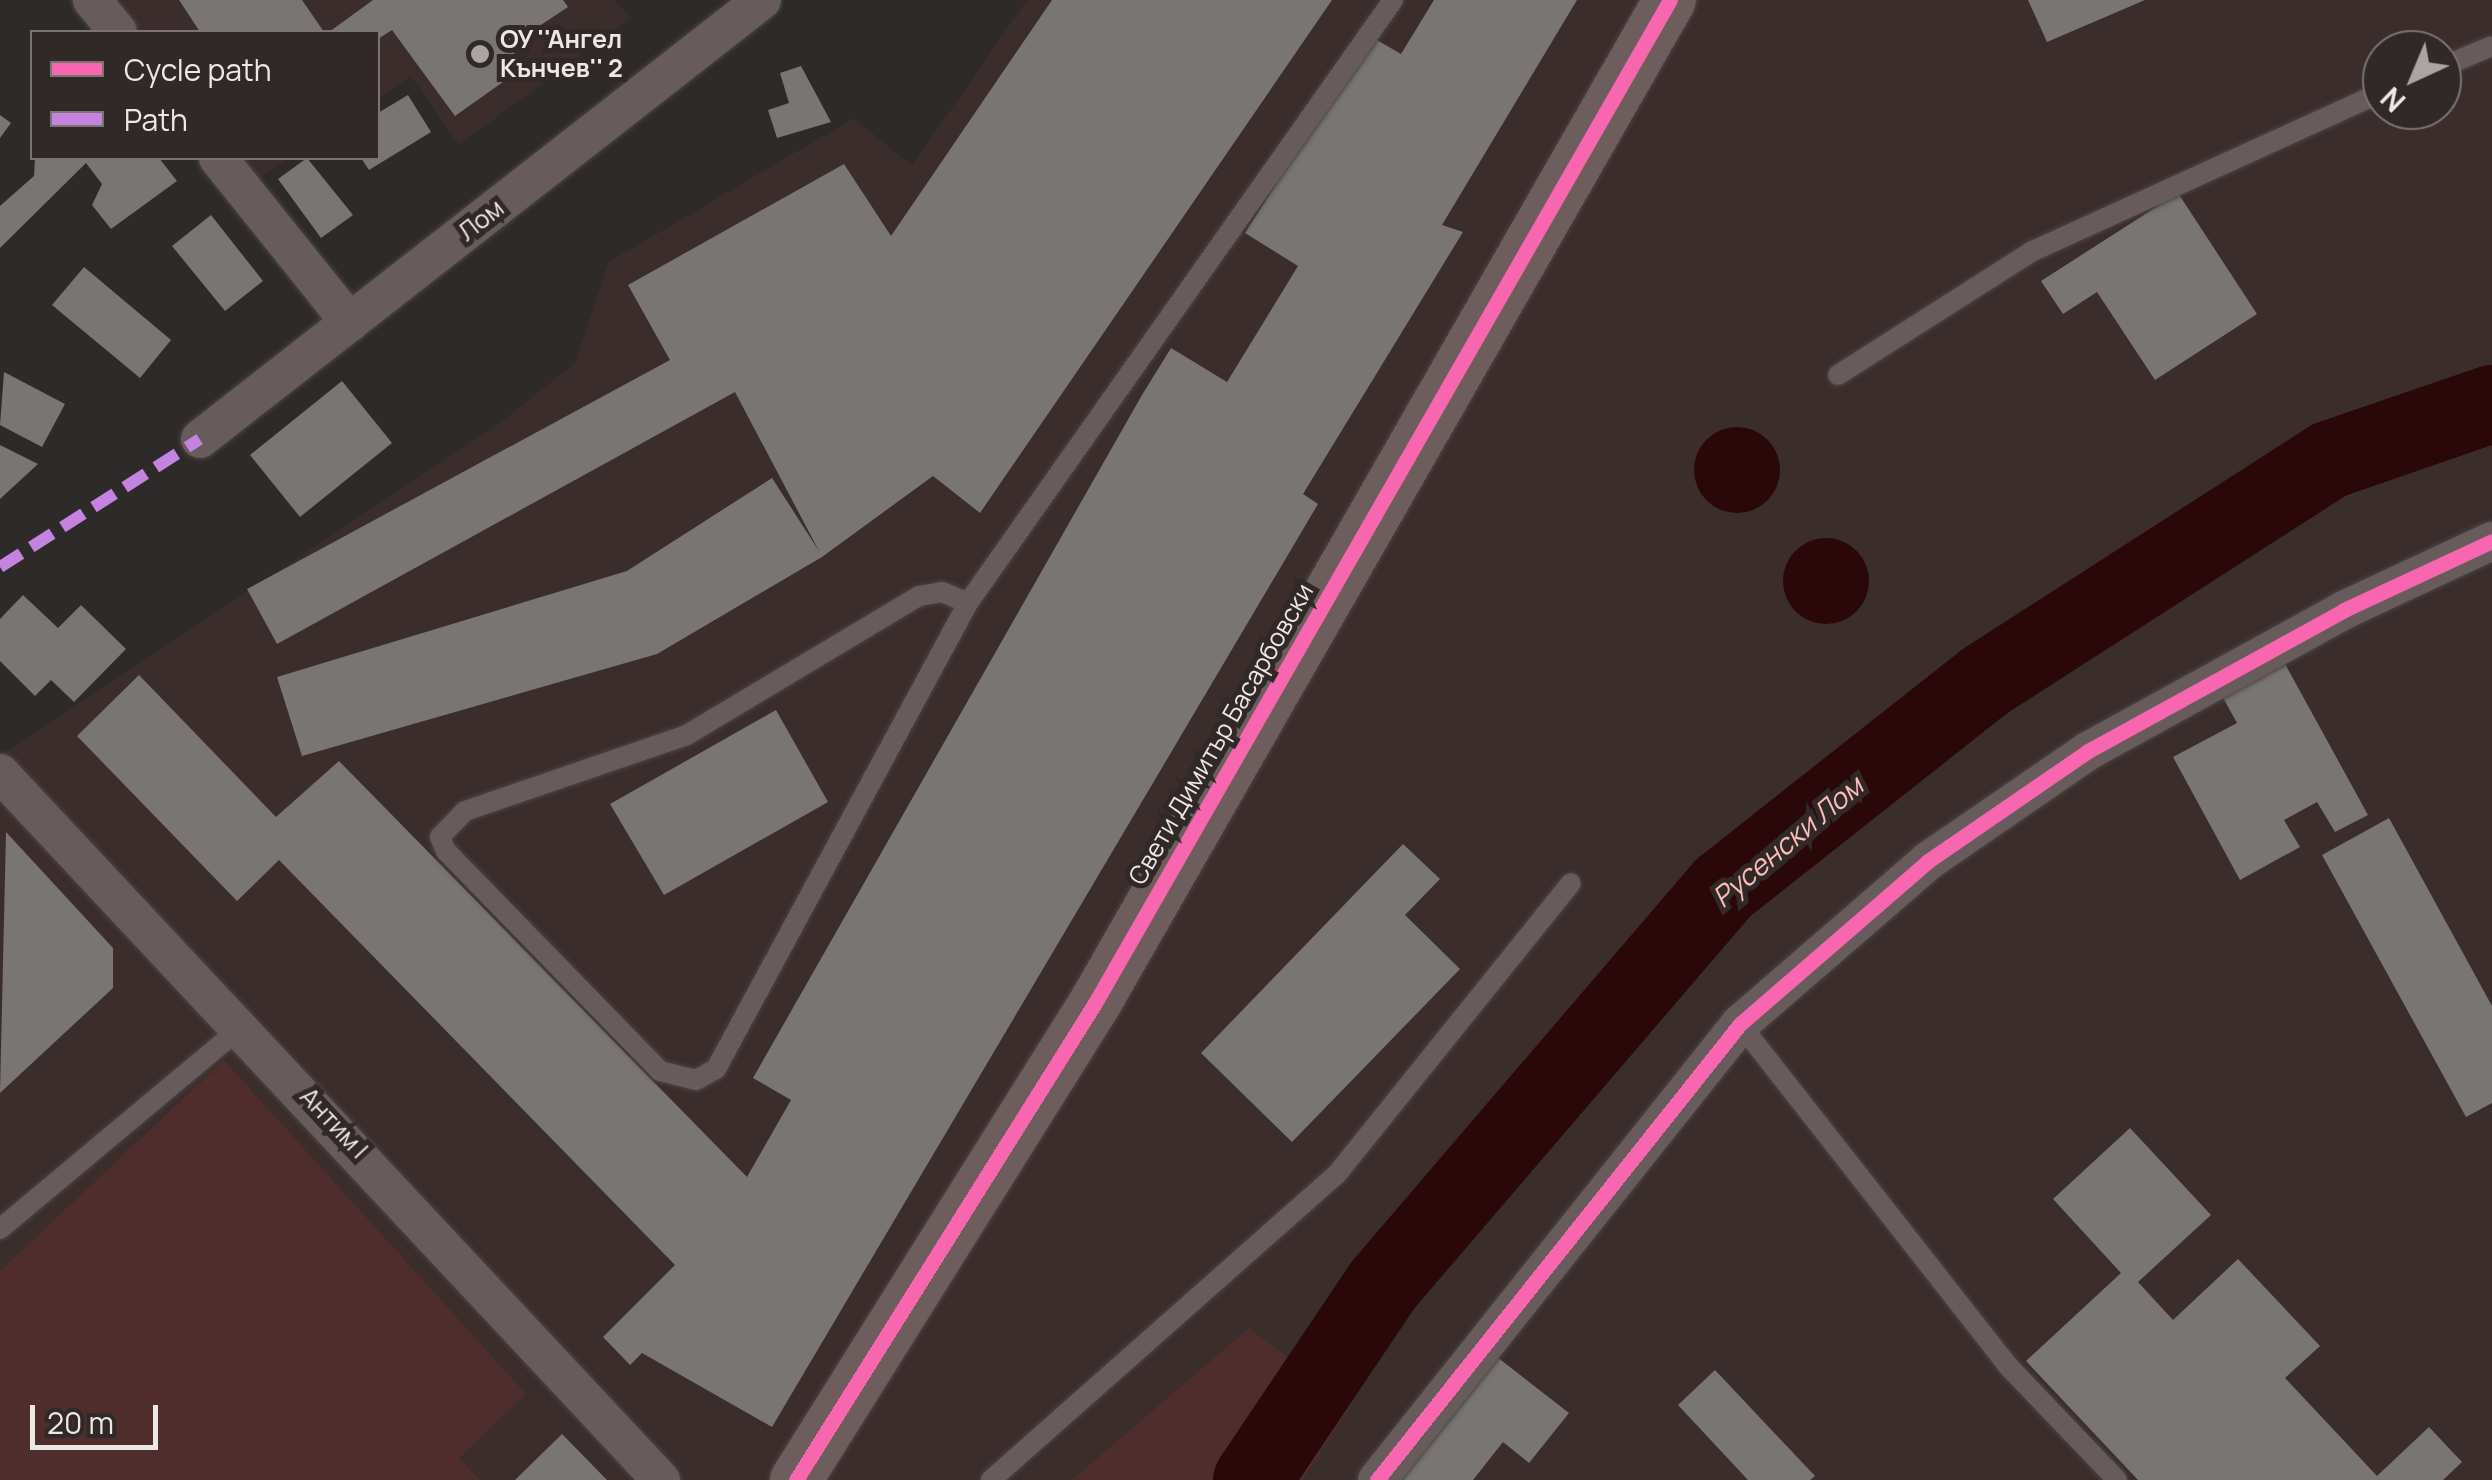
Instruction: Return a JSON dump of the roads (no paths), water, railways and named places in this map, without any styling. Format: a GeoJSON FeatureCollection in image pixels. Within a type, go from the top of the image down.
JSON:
{"type":"FeatureCollection","features":[{"type":"Feature","properties":{"kind":"street"},"geometry":{"type":"LineString","coordinates":[[92,0],[116,30]]}},
{"type":"Feature","properties":{"kind":"street","name":"Лом"},"geometry":{"type":"LineString","coordinates":[[200,439],[762,0]]}},
{"type":"Feature","properties":{"kind":"street","name":"Свети Димитър Басарбовски"},"geometry":{"type":"LineString","coordinates":[[796,1480],[1095,1003],[1670,0]]}},
{"type":"Feature","properties":{"kind":"street"},"geometry":{"type":"LineString","coordinates":[[220,160],[350,323]]}},
{"type":"Feature","properties":{"kind":"street"},"geometry":{"type":"LineString","coordinates":[[1377,1480],[1740,1024],[1928,861],[2088,751],[2344,610],[2492,541]]}},
{"type":"Feature","properties":{"kind":"street","name":"Антим I"},"geometry":{"type":"LineString","coordinates":[[0,772],[244,1025],[661,1480]]}},
{"type":"Feature","properties":{"kind":"lane"},"geometry":{"type":"LineString","coordinates":[[968,603],[942,592],[919,596],[687,735],[465,811],[440,837],[446,851],[660,1071],[696,1080],[735,1044],[968,603],[1393,0]]}},
{"type":"Feature","properties":{"kind":"lane"},"geometry":{"type":"LineString","coordinates":[[2462,59],[2492,46]]}},
{"type":"Feature","properties":{"kind":"lane"},"geometry":{"type":"LineString","coordinates":[[1838,375],[2033,252],[2362,101]]}},
{"type":"Feature","properties":{"kind":"lane"},"geometry":{"type":"LineString","coordinates":[[991,1480],[1337,1174],[1571,883]]}},
{"type":"Feature","properties":{"kind":"lane"},"geometry":{"type":"LineString","coordinates":[[1740,1024],[2008,1366],[2117,1480]]}},
{"type":"Feature","properties":{"kind":"lane"},"geometry":{"type":"LineString","coordinates":[[0,1229],[244,1025]]}},
{"type":"Feature","properties":{"kind":"waterway","name":"Русенски Лом"},"geometry":{"type":"LineString","coordinates":[[1252,1480],[1383,1285],[1723,888],[1985,681],[2329,460],[2492,404]]}},
{"type":"Feature","properties":{"kind":"place","name":"ОУ ''Ангел Кънчев'' 2"},"geometry":{"type":"Point","coordinates":[480,54]}}]}
